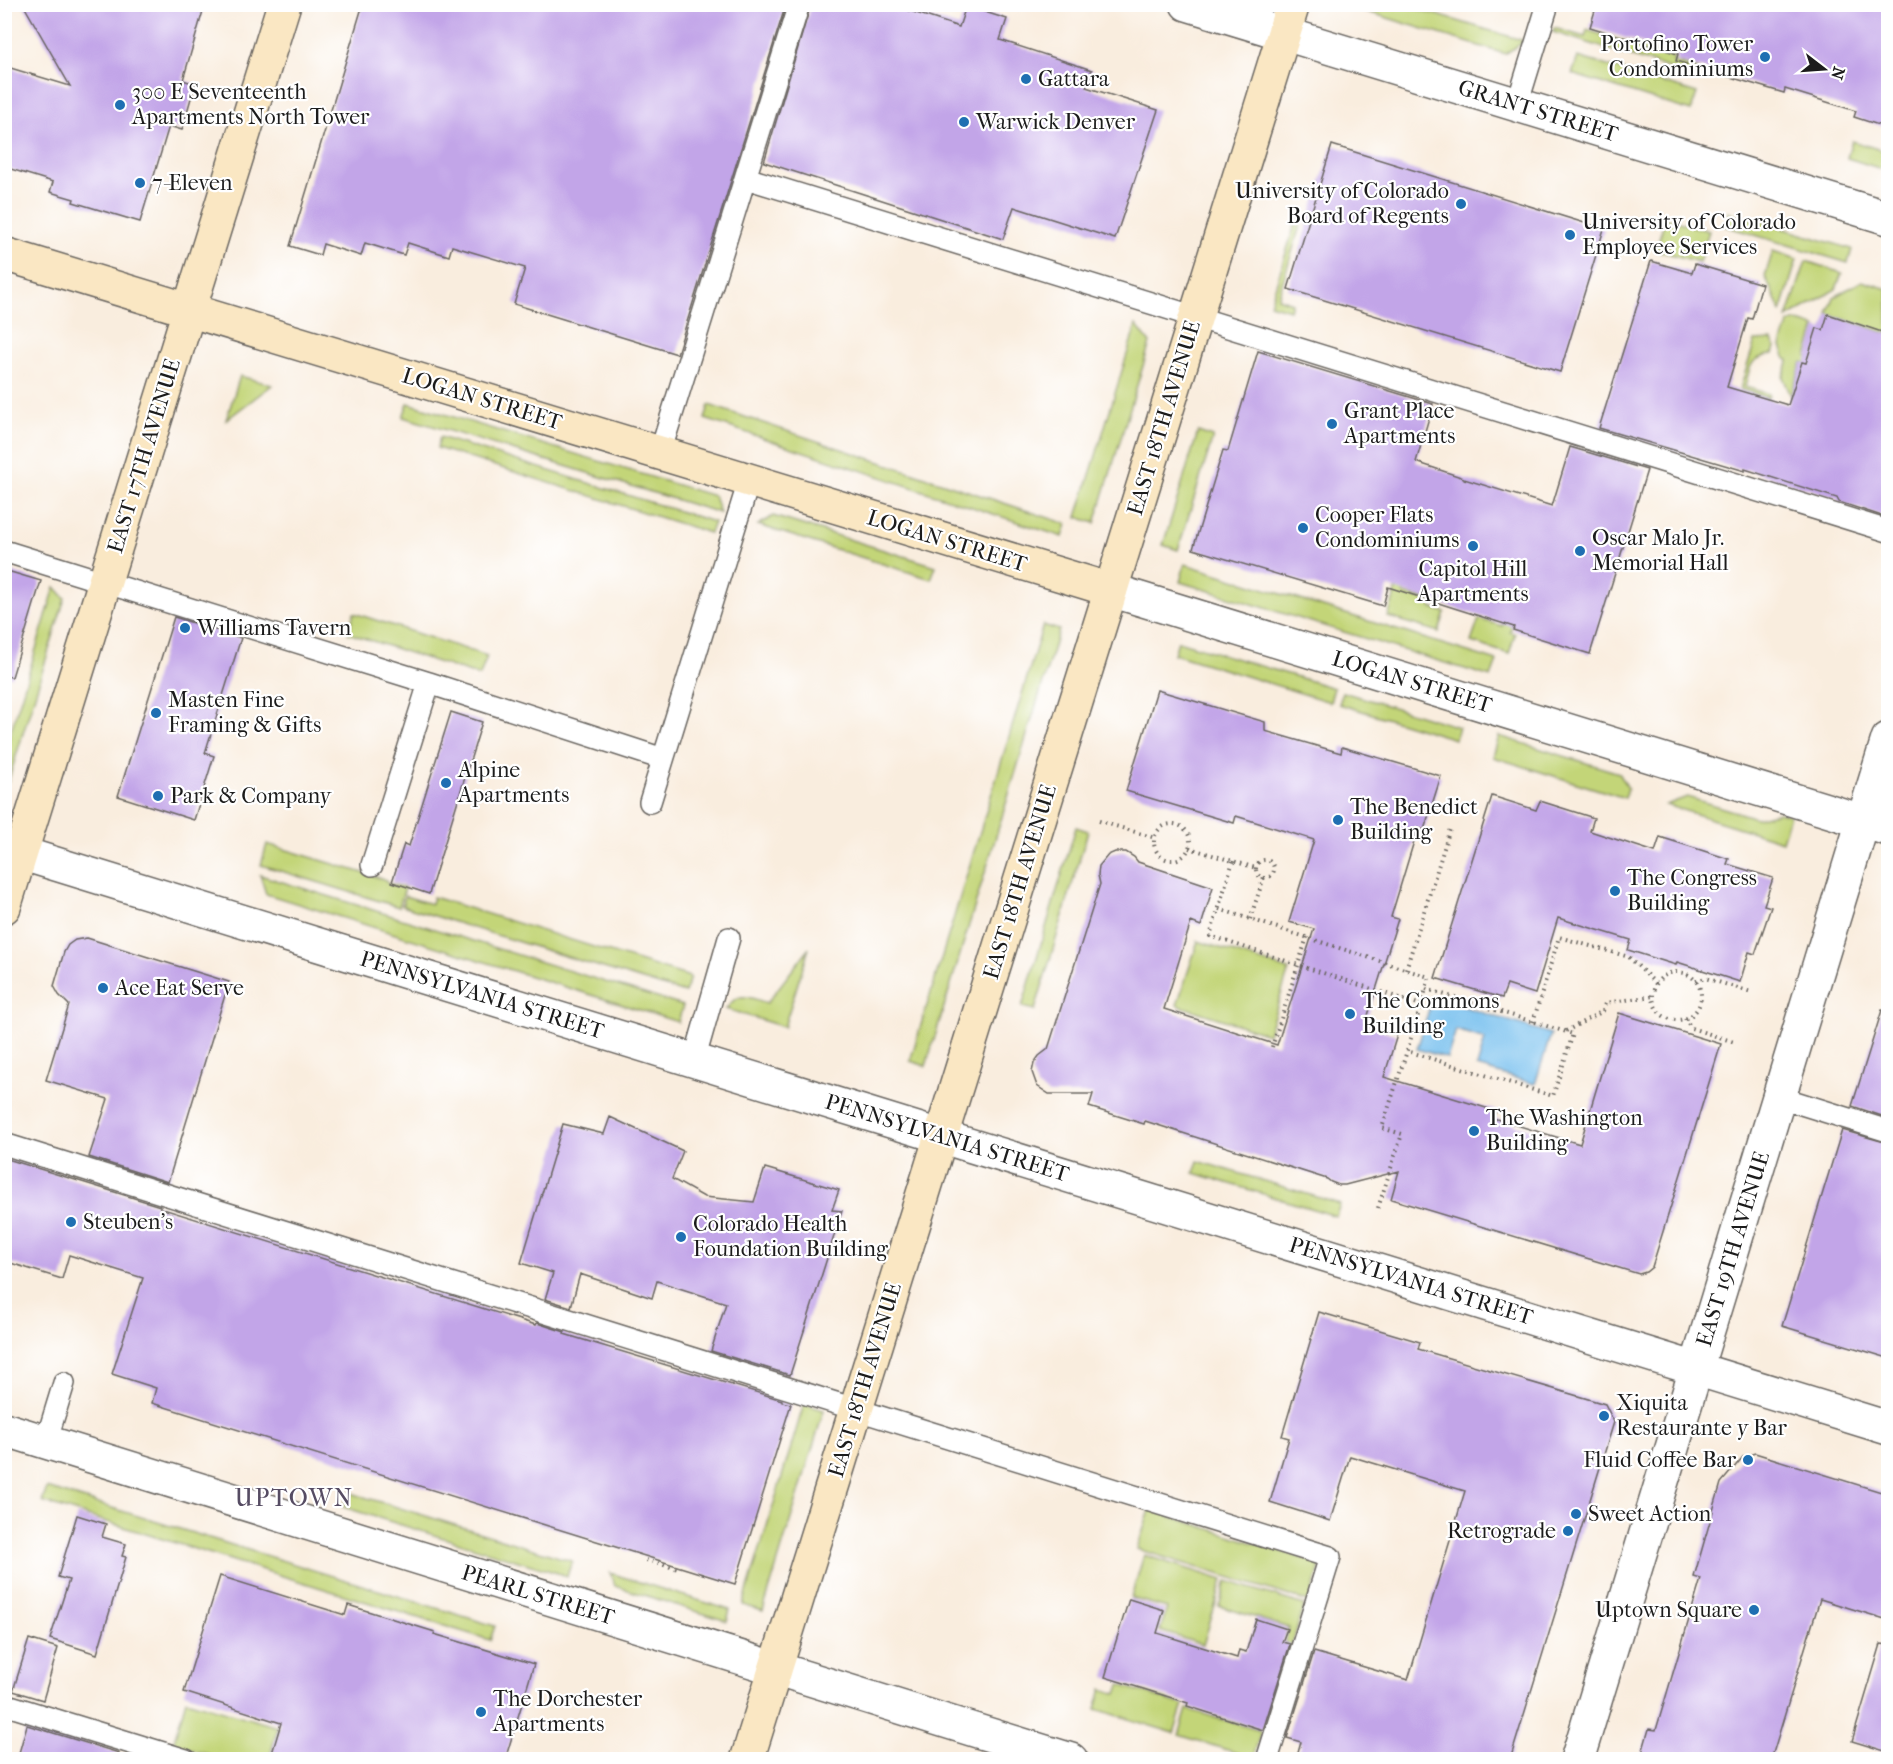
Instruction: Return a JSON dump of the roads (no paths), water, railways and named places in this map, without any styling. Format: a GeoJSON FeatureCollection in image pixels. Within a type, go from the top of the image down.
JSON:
{"type":"FeatureCollection","features":[{"type":"Feature","properties":{"kind":"main road","name":"EAST 17TH AVENUE"},"geometry":{"type":"LineString","coordinates":[[4,907],[13,851],[105,583],[284,4]]}},
{"type":"Feature","properties":{"kind":"main road","name":"EAST 18TH AVENUE"},"geometry":{"type":"LineString","coordinates":[[747,1760],[1289,19]]}},
{"type":"Feature","properties":{"kind":"main road","name":"LOGAN STREET"},"geometry":{"type":"LineString","coordinates":[[4,254],[1111,590]]}},
{"type":"Feature","properties":{"kind":"street","name":"GRANT STREET"},"geometry":{"type":"LineString","coordinates":[[1187,4],[1289,19],[1517,105],[1888,218]]}},
{"type":"Feature","properties":{"kind":"street","name":"LOGAN STREET"},"geometry":{"type":"LineString","coordinates":[[1111,590],[1876,825]]}},
{"type":"Feature","properties":{"kind":"street","name":"EAST 19TH AVENUE"},"geometry":{"type":"LineString","coordinates":[[1577,1760],[1779,1097],[1876,825],[1888,739]]}},
{"type":"Feature","properties":{"kind":"street","name":"PENNSYLVANIA STREET"},"geometry":{"type":"LineString","coordinates":[[13,851],[1888,1428]]}},
{"type":"Feature","properties":{"kind":"street","name":"PEARL STREET"},"geometry":{"type":"LineString","coordinates":[[4,1429],[1071,1760]]}},
{"type":"Feature","properties":{"kind":"lane"},"geometry":{"type":"LineString","coordinates":[[660,453],[799,4]]}},
{"type":"Feature","properties":{"kind":"lane"},"geometry":{"type":"LineString","coordinates":[[1517,105],[1548,4]]}},
{"type":"Feature","properties":{"kind":"lane"},"geometry":{"type":"LineString","coordinates":[[746,178],[1888,531]]}},
{"type":"Feature","properties":{"kind":"lane"},"geometry":{"type":"LineString","coordinates":[[650,802],[749,480]]}},
{"type":"Feature","properties":{"kind":"lane"},"geometry":{"type":"LineString","coordinates":[[4,551],[429,683],[663,759]]}},
{"type":"Feature","properties":{"kind":"lane"},"geometry":{"type":"LineString","coordinates":[[372,865],[429,683]]}},
{"type":"Feature","properties":{"kind":"lane"},"geometry":{"type":"LineString","coordinates":[[694,1061],[729,938]]}},
{"type":"Feature","properties":{"kind":"lane"},"geometry":{"type":"LineString","coordinates":[[1779,1097],[1888,1131]]}},
{"type":"Feature","properties":{"kind":"lane"},"geometry":{"type":"LineString","coordinates":[[4,1144],[1330,1557],[1267,1760]]}},
{"type":"Feature","properties":{"kind":"lane"},"geometry":{"type":"LineString","coordinates":[[46,1442],[64,1383]]}},
{"type":"Feature","properties":{"kind":"lane"},"geometry":{"type":"LineString","coordinates":[[4,1704],[186,1760]]}},
{"type":"Feature","properties":{"kind":"water"},"geometry":{"type":"Polygon","coordinates":[[[1433,997],[1551,1034],[1535,1084],[1477,1067],[1485,1039],[1456,1030],[1447,1058],[1417,1049],[1433,997]]]}},
{"type":"Feature","properties":{"kind":"place","name":"Portofino Tower Condominiums"},"geometry":{"type":"Point","coordinates":[1765,57]}},
{"type":"Feature","properties":{"kind":"place","name":"Gattara"},"geometry":{"type":"Point","coordinates":[1026,79]}},
{"type":"Feature","properties":{"kind":"place","name":"300 E Seventeenth Apartments North Tower"},"geometry":{"type":"Point","coordinates":[120,105]}},
{"type":"Feature","properties":{"kind":"place","name":"Warwick Denver"},"geometry":{"type":"Point","coordinates":[964,122]}},
{"type":"Feature","properties":{"kind":"place","name":"7-Eleven"},"geometry":{"type":"Point","coordinates":[140,183]}},
{"type":"Feature","properties":{"kind":"place","name":"University of Colorado Board of Regents"},"geometry":{"type":"Point","coordinates":[1461,204]}},
{"type":"Feature","properties":{"kind":"place","name":"University of Colorado Employee Services"},"geometry":{"type":"Point","coordinates":[1570,235]}},
{"type":"Feature","properties":{"kind":"place","name":"Grant Place Apartments"},"geometry":{"type":"Point","coordinates":[1332,424]}},
{"type":"Feature","properties":{"kind":"place","name":"Cooper Flats Condominiums"},"geometry":{"type":"Point","coordinates":[1303,528]}},
{"type":"Feature","properties":{"kind":"place","name":"Capitol Hill Apartments"},"geometry":{"type":"Point","coordinates":[1473,546]}},
{"type":"Feature","properties":{"kind":"place","name":"Oscar Malo Jr. Memorial Hall"},"geometry":{"type":"Point","coordinates":[1580,551]}},
{"type":"Feature","properties":{"kind":"place","name":"Williams Tavern"},"geometry":{"type":"Point","coordinates":[185,628]}},
{"type":"Feature","properties":{"kind":"place","name":"Masten Fine Framing & Gifts"},"geometry":{"type":"Point","coordinates":[156,713]}},
{"type":"Feature","properties":{"kind":"place","name":"Alpine Apartments"},"geometry":{"type":"Point","coordinates":[446,783]}},
{"type":"Feature","properties":{"kind":"place","name":"Park & Company"},"geometry":{"type":"Point","coordinates":[158,796]}},
{"type":"Feature","properties":{"kind":"place","name":"The Benedict Building"},"geometry":{"type":"Point","coordinates":[1338,820]}},
{"type":"Feature","properties":{"kind":"place","name":"The Congress Building"},"geometry":{"type":"Point","coordinates":[1615,891]}},
{"type":"Feature","properties":{"kind":"place","name":"Ace Eat Serve"},"geometry":{"type":"Point","coordinates":[103,988]}},
{"type":"Feature","properties":{"kind":"place","name":"The Commons Building"},"geometry":{"type":"Point","coordinates":[1350,1014]}},
{"type":"Feature","properties":{"kind":"place","name":"The Washington Building"},"geometry":{"type":"Point","coordinates":[1474,1131]}},
{"type":"Feature","properties":{"kind":"place","name":"Steuben's"},"geometry":{"type":"Point","coordinates":[71,1222]}},
{"type":"Feature","properties":{"kind":"place","name":"Colorado Health Foundation Building"},"geometry":{"type":"Point","coordinates":[681,1237]}},
{"type":"Feature","properties":{"kind":"place","name":"Xiquita Restaurante y Bar"},"geometry":{"type":"Point","coordinates":[1604,1416]}},
{"type":"Feature","properties":{"kind":"place","name":"Fluid Coffee Bar"},"geometry":{"type":"Point","coordinates":[1748,1460]}},
{"type":"Feature","properties":{"kind":"place","name":"Sweet Action"},"geometry":{"type":"Point","coordinates":[1576,1514]}},
{"type":"Feature","properties":{"kind":"place","name":"Retrograde"},"geometry":{"type":"Point","coordinates":[1568,1531]}},
{"type":"Feature","properties":{"kind":"place","name":"Uptown Square"},"geometry":{"type":"Point","coordinates":[1754,1610]}},
{"type":"Feature","properties":{"kind":"place","name":"The Dorchester Apartments"},"geometry":{"type":"Point","coordinates":[481,1712]}},
{"type":"Feature","properties":{"kind":"district","name":"UPTOWN"},"geometry":{"type":"Point","coordinates":[294,1498]}}]}
